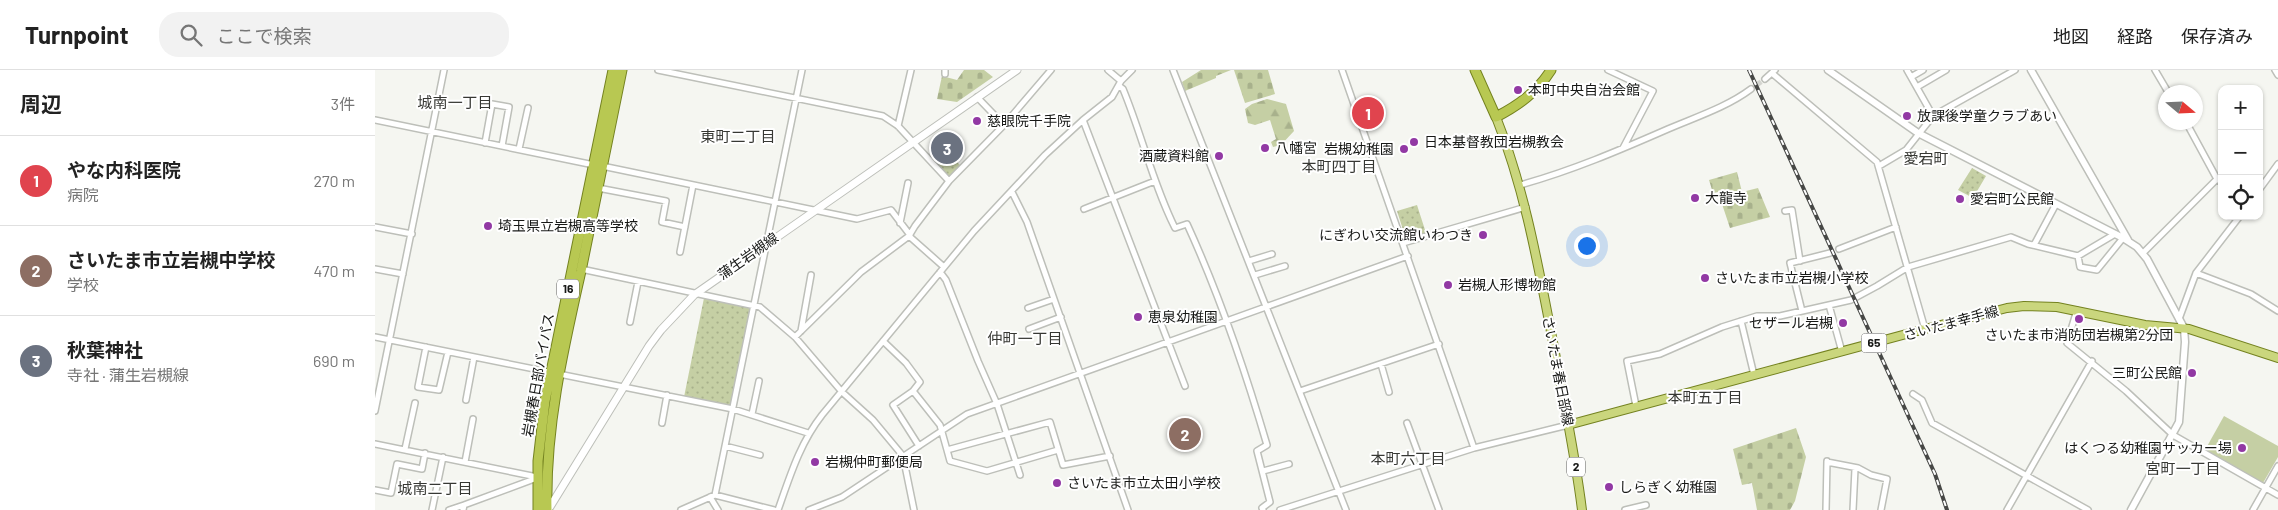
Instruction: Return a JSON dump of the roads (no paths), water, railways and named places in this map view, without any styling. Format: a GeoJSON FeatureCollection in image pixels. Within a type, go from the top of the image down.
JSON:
{"type":"FeatureCollection","features":[{"type":"Feature","properties":{"kind":"highway","name":"岩槻春日部バイパス"},"geometry":{"type":"LineString","coordinates":[[538,510],[539,437],[581,270],[597,188],[598,166],[613,70]]}},
{"type":"Feature","properties":{"kind":"highway","name":"岩槻春日部バイパス"},"geometry":{"type":"LineString","coordinates":[[547,510],[546,474],[554,374],[598,166],[622,70]]}},
{"type":"Feature","properties":{"kind":"highway"},"geometry":{"type":"LineString","coordinates":[[1475,70],[1496,117],[1528,98],[1551,70]]}},
{"type":"Feature","properties":{"kind":"main road","name":"蒲生岩槻線"},"geometry":{"type":"LineString","coordinates":[[547,510],[623,387],[661,330],[694,295],[1017,70]]}},
{"type":"Feature","properties":{"kind":"main road","name":"さいたま春日部線"},"geometry":{"type":"LineString","coordinates":[[1496,117],[1521,185],[1526,207],[1568,425],[1581,510]]}},
{"type":"Feature","properties":{"kind":"main road","name":"さいたま幸手線"},"geometry":{"type":"LineString","coordinates":[[1568,425],[1925,329],[2007,308],[2024,306],[2049,306],[2077,310],[2145,325],[2184,328],[2278,358]]}},
{"type":"Feature","properties":{"kind":"street"},"geometry":{"type":"LineString","coordinates":[[375,411],[444,70]]}},
{"type":"Feature","properties":{"kind":"street"},"geometry":{"type":"LineString","coordinates":[[658,70],[883,116],[898,126],[949,181]]}},
{"type":"Feature","properties":{"kind":"street"},"geometry":{"type":"LineString","coordinates":[[718,510],[713,496],[755,306],[802,70]]}},
{"type":"Feature","properties":{"kind":"street"},"geometry":{"type":"LineString","coordinates":[[898,126],[911,70]]}},
{"type":"Feature","properties":{"kind":"street"},"geometry":{"type":"LineString","coordinates":[[795,337],[861,272],[910,236],[949,181],[1004,125],[1051,70]]}},
{"type":"Feature","properties":{"kind":"street"},"geometry":{"type":"LineString","coordinates":[[1108,70],[1123,89],[1138,124],[1160,198],[1175,228],[1187,224],[1206,266],[1247,377],[1267,446],[1257,451],[1271,502],[1262,508],[1263,510]]}},
{"type":"Feature","properties":{"kind":"street"},"geometry":{"type":"LineString","coordinates":[[681,510],[713,496],[776,510],[808,432],[974,231],[1045,155],[1083,120],[1112,97],[1132,70]]}},
{"type":"Feature","properties":{"kind":"street"},"geometry":{"type":"LineString","coordinates":[[1173,70],[1301,391],[1346,510]]}},
{"type":"Feature","properties":{"kind":"street"},"geometry":{"type":"LineString","coordinates":[[1341,70],[1439,344],[1474,448]]}},
{"type":"Feature","properties":{"kind":"street"},"geometry":{"type":"LineString","coordinates":[[1608,70],[1653,91],[1623,148]]}},
{"type":"Feature","properties":{"kind":"street"},"geometry":{"type":"LineString","coordinates":[[1828,70],[1918,133],[2115,234],[2143,253],[2184,328],[2185,342],[2179,422],[2131,510]]}},
{"type":"Feature","properties":{"kind":"street"},"geometry":{"type":"LineString","coordinates":[[1907,70],[1933,116]]}},
{"type":"Feature","properties":{"kind":"street"},"geometry":{"type":"LineString","coordinates":[[1911,77],[1923,70]]}},
{"type":"Feature","properties":{"kind":"street"},"geometry":{"type":"LineString","coordinates":[[1917,87],[1946,70]]}},
{"type":"Feature","properties":{"kind":"street"},"geometry":{"type":"LineString","coordinates":[[1879,166],[1905,150],[1933,116],[2015,70]]}},
{"type":"Feature","properties":{"kind":"street"},"geometry":{"type":"LineString","coordinates":[[2031,70],[2126,240]]}},
{"type":"Feature","properties":{"kind":"street"},"geometry":{"type":"LineString","coordinates":[[2155,70],[2164,85]]}},
{"type":"Feature","properties":{"kind":"street"},"geometry":{"type":"LineString","coordinates":[[2275,70],[2278,74]]}},
{"type":"Feature","properties":{"kind":"street"},"geometry":{"type":"LineString","coordinates":[[1765,79],[1774,72],[1877,162],[1925,329]]}},
{"type":"Feature","properties":{"kind":"street"},"geometry":{"type":"LineString","coordinates":[[1521,185],[1552,176],[1623,148],[1722,106],[1751,89]]}},
{"type":"Feature","properties":{"kind":"street"},"geometry":{"type":"LineString","coordinates":[[977,98],[1004,125]]}},
{"type":"Feature","properties":{"kind":"street"},"geometry":{"type":"LineString","coordinates":[[485,142],[492,104],[509,108],[502,146]]}},
{"type":"Feature","properties":{"kind":"street"},"geometry":{"type":"LineString","coordinates":[[519,150],[528,108]]}},
{"type":"Feature","properties":{"kind":"street"},"geometry":{"type":"LineString","coordinates":[[375,120],[862,219],[891,210],[910,236],[944,267]]}},
{"type":"Feature","properties":{"kind":"street"},"geometry":{"type":"LineString","coordinates":[[1083,120],[1185,386]]}},
{"type":"Feature","properties":{"kind":"street"},"geometry":{"type":"LineString","coordinates":[[2191,130],[2218,178]]}},
{"type":"Feature","properties":{"kind":"street"},"geometry":{"type":"LineString","coordinates":[[2263,185],[2278,164]]}},
{"type":"Feature","properties":{"kind":"street"},"geometry":{"type":"LineString","coordinates":[[1084,209],[1155,181]]}},
{"type":"Feature","properties":{"kind":"street"},"geometry":{"type":"LineString","coordinates":[[2143,253],[2218,181]]}},
{"type":"Feature","properties":{"kind":"street"},"geometry":{"type":"LineString","coordinates":[[900,223],[908,183]]}},
{"type":"Feature","properties":{"kind":"street"},"geometry":{"type":"LineString","coordinates":[[680,252],[693,185]]}},
{"type":"Feature","properties":{"kind":"street"},"geometry":{"type":"LineString","coordinates":[[597,188],[666,201],[662,222],[685,227]]}},
{"type":"Feature","properties":{"kind":"street"},"geometry":{"type":"LineString","coordinates":[[1011,192],[1027,222],[1128,510]]}},
{"type":"Feature","properties":{"kind":"street"},"geometry":{"type":"LineString","coordinates":[[2034,245],[2056,204]]}},
{"type":"Feature","properties":{"kind":"street"},"geometry":{"type":"LineString","coordinates":[[1403,243],[1526,207]]}},
{"type":"Feature","properties":{"kind":"street"},"geometry":{"type":"LineString","coordinates":[[1785,210],[1792,210],[1800,260]]}},
{"type":"Feature","properties":{"kind":"street"},"geometry":{"type":"LineString","coordinates":[[2179,319],[2196,273],[2237,220]]}},
{"type":"Feature","properties":{"kind":"street"},"geometry":{"type":"LineString","coordinates":[[375,227],[412,234]]}},
{"type":"Feature","properties":{"kind":"street"},"geometry":{"type":"LineString","coordinates":[[1839,249],[1896,227]]}},
{"type":"Feature","properties":{"kind":"street"},"geometry":{"type":"LineString","coordinates":[[1637,406],[1627,362],[1659,354],[1757,316],[1780,316],[1851,300],[1908,267],[2011,237],[2078,256],[2115,234]]}},
{"type":"Feature","properties":{"kind":"street"},"geometry":{"type":"LineString","coordinates":[[2078,256],[2079,267],[2097,270],[2126,240]]}},
{"type":"Feature","properties":{"kind":"street"},"geometry":{"type":"LineString","coordinates":[[1802,312],[1790,263],[1831,253]]}},
{"type":"Feature","properties":{"kind":"street"},"geometry":{"type":"LineString","coordinates":[[1249,261],[1272,254]]}},
{"type":"Feature","properties":{"kind":"street"},"geometry":{"type":"LineString","coordinates":[[809,510],[842,497],[967,414],[1408,256]]}},
{"type":"Feature","properties":{"kind":"street"},"geometry":{"type":"LineString","coordinates":[[1255,275],[1285,266]]}},
{"type":"Feature","properties":{"kind":"street"},"geometry":{"type":"LineString","coordinates":[[375,269],[403,274]]}},
{"type":"Feature","properties":{"kind":"street"},"geometry":{"type":"LineString","coordinates":[[581,270],[694,295],[760,307],[795,337],[842,392],[873,420],[903,456],[914,510]]}},
{"type":"Feature","properties":{"kind":"street"},"geometry":{"type":"LineString","coordinates":[[939,272],[947,280],[979,364],[997,404],[1020,475]]}},
{"type":"Feature","properties":{"kind":"street"},"geometry":{"type":"LineString","coordinates":[[2196,273],[2251,294],[2278,311]]}},
{"type":"Feature","properties":{"kind":"street"},"geometry":{"type":"LineString","coordinates":[[801,331],[811,275]]}},
{"type":"Feature","properties":{"kind":"street"},"geometry":{"type":"LineString","coordinates":[[630,322],[638,282]]}},
{"type":"Feature","properties":{"kind":"street"},"geometry":{"type":"LineString","coordinates":[[1028,308],[1054,299]]}},
{"type":"Feature","properties":{"kind":"street"},"geometry":{"type":"LineString","coordinates":[[1829,305],[1842,352]]}},
{"type":"Feature","properties":{"kind":"street"},"geometry":{"type":"LineString","coordinates":[[2077,310],[2067,343],[2092,361],[2173,435],[2278,495]]}},
{"type":"Feature","properties":{"kind":"street"},"geometry":{"type":"LineString","coordinates":[[1029,329],[1061,317]]}},
{"type":"Feature","properties":{"kind":"street"},"geometry":{"type":"LineString","coordinates":[[1741,321],[1754,375]]}},
{"type":"Feature","properties":{"kind":"street"},"geometry":{"type":"LineString","coordinates":[[375,337],[733,409],[808,432]]}},
{"type":"Feature","properties":{"kind":"street"},"geometry":{"type":"LineString","coordinates":[[883,341],[906,363],[920,382],[913,391],[893,405],[919,446]]}},
{"type":"Feature","properties":{"kind":"street"},"geometry":{"type":"LineString","coordinates":[[1301,391],[1439,344]]}},
{"type":"Feature","properties":{"kind":"street"},"geometry":{"type":"LineString","coordinates":[[425,347],[417,387],[439,390],[448,352]]}},
{"type":"Feature","properties":{"kind":"street"},"geometry":{"type":"LineString","coordinates":[[466,400],[475,357]]}},
{"type":"Feature","properties":{"kind":"street"},"geometry":{"type":"LineString","coordinates":[[2007,510],[2092,361]]}},
{"type":"Feature","properties":{"kind":"street"},"geometry":{"type":"LineString","coordinates":[[1381,364],[1389,392]]}},
{"type":"Feature","properties":{"kind":"street"},"geometry":{"type":"LineString","coordinates":[[752,414],[759,381]]}},
{"type":"Feature","properties":{"kind":"street"},"geometry":{"type":"LineString","coordinates":[[913,391],[940,425],[950,461],[987,470],[1058,450]]}},
{"type":"Feature","properties":{"kind":"street"},"geometry":{"type":"LineString","coordinates":[[1913,394],[1922,400],[1933,423],[2088,510]]}},
{"type":"Feature","properties":{"kind":"street"},"geometry":{"type":"LineString","coordinates":[[662,423],[667,395]]}},
{"type":"Feature","properties":{"kind":"street"},"geometry":{"type":"LineString","coordinates":[[405,449],[415,403]]}},
{"type":"Feature","properties":{"kind":"street"},"geometry":{"type":"LineString","coordinates":[[465,462],[473,419]]}},
{"type":"Feature","properties":{"kind":"street"},"geometry":{"type":"LineString","coordinates":[[947,450],[1050,422],[1063,465],[1110,456]]}},
{"type":"Feature","properties":{"kind":"street"},"geometry":{"type":"LineString","coordinates":[[1407,423],[1439,510]]}},
{"type":"Feature","properties":{"kind":"street"},"geometry":{"type":"LineString","coordinates":[[1280,510],[1474,448],[1568,425]]}},
{"type":"Feature","properties":{"kind":"street"},"geometry":{"type":"LineString","coordinates":[[375,444],[537,478]]}},
{"type":"Feature","properties":{"kind":"street"},"geometry":{"type":"LineString","coordinates":[[725,446],[760,455]]}},
{"type":"Feature","properties":{"kind":"street"},"geometry":{"type":"LineString","coordinates":[[375,490],[391,493],[397,464],[422,469],[425,453]]}},
{"type":"Feature","properties":{"kind":"street"},"geometry":{"type":"LineString","coordinates":[[432,510],[443,457]]}},
{"type":"Feature","properties":{"kind":"street"},"geometry":{"type":"LineString","coordinates":[[1826,510],[1827,460],[1887,479],[1881,510]]}},
{"type":"Feature","properties":{"kind":"street"},"geometry":{"type":"LineString","coordinates":[[1263,471],[1289,464]]}},
{"type":"Feature","properties":{"kind":"street"},"geometry":{"type":"LineString","coordinates":[[2253,510],[2278,466]]}},
{"type":"Feature","properties":{"kind":"street"},"geometry":{"type":"LineString","coordinates":[[1853,510],[1855,468]]}},
{"type":"Feature","properties":{"kind":"street"},"geometry":{"type":"LineString","coordinates":[[449,510],[463,508],[537,478]]}},
{"type":"Feature","properties":{"kind":"street"},"geometry":{"type":"LineString","coordinates":[[1625,510],[1646,505]]}},
{"type":"Feature","properties":{"kind":"tunnel"},"geometry":{"type":"LineString","coordinates":[[1751,89],[1765,79]]}},
{"type":"Feature","properties":{"kind":"railway"},"geometry":{"type":"LineString","coordinates":[[1749,70],[1935,474],[1947,510]]}},
{"type":"Feature","properties":{"kind":"place","name":"本町中央自治会館"},"geometry":{"type":"Point","coordinates":[1518,90]}},
{"type":"Feature","properties":{"kind":"place","name":"やな内科医院"},"geometry":{"type":"Point","coordinates":[1368,113]}},
{"type":"Feature","properties":{"kind":"place","name":"放課後学童クラブあい"},"geometry":{"type":"Point","coordinates":[1907,116]}},
{"type":"Feature","properties":{"kind":"place","name":"慈眼院千手院"},"geometry":{"type":"Point","coordinates":[977,121]}},
{"type":"Feature","properties":{"kind":"place","name":"日本基督教団岩槻教会"},"geometry":{"type":"Point","coordinates":[1414,142]}},
{"type":"Feature","properties":{"kind":"place","name":"秋葉神社"},"geometry":{"type":"Point","coordinates":[947,148]}},
{"type":"Feature","properties":{"kind":"place","name":"八幡宮"},"geometry":{"type":"Point","coordinates":[1265,148]}},
{"type":"Feature","properties":{"kind":"place","name":"岩槻幼稚園"},"geometry":{"type":"Point","coordinates":[1404,149]}},
{"type":"Feature","properties":{"kind":"place","name":"酒蔵資料館"},"geometry":{"type":"Point","coordinates":[1219,156]}},
{"type":"Feature","properties":{"kind":"place","name":"大龍寺"},"geometry":{"type":"Point","coordinates":[1695,198]}},
{"type":"Feature","properties":{"kind":"place","name":"愛宕町公民館"},"geometry":{"type":"Point","coordinates":[1960,199]}},
{"type":"Feature","properties":{"kind":"place","name":"埼玉県立岩槻高等学校"},"geometry":{"type":"Point","coordinates":[488,226]}},
{"type":"Feature","properties":{"kind":"place","name":"にぎわい交流館いわつき"},"geometry":{"type":"Point","coordinates":[1483,235]}},
{"type":"Feature","properties":{"kind":"place","name":"さいたま市立岩槻小学校"},"geometry":{"type":"Point","coordinates":[1705,278]}},
{"type":"Feature","properties":{"kind":"place","name":"岩槻人形博物館"},"geometry":{"type":"Point","coordinates":[1448,285]}},
{"type":"Feature","properties":{"kind":"place","name":"恵泉幼稚園"},"geometry":{"type":"Point","coordinates":[1138,317]}},
{"type":"Feature","properties":{"kind":"place","name":"さいたま市消防団岩槻第2分団"},"geometry":{"type":"Point","coordinates":[2079,319]}},
{"type":"Feature","properties":{"kind":"place","name":"セザール岩槻"},"geometry":{"type":"Point","coordinates":[1843,323]}},
{"type":"Feature","properties":{"kind":"place","name":"三町公民館"},"geometry":{"type":"Point","coordinates":[2192,373]}},
{"type":"Feature","properties":{"kind":"place","name":"さいたま市立岩槻中学校"},"geometry":{"type":"Point","coordinates":[1185,434]}},
{"type":"Feature","properties":{"kind":"place","name":"はくつる幼稚園サッカー場"},"geometry":{"type":"Point","coordinates":[2242,448]}},
{"type":"Feature","properties":{"kind":"place","name":"岩槻仲町郵便局"},"geometry":{"type":"Point","coordinates":[815,462]}},
{"type":"Feature","properties":{"kind":"place","name":"さいたま市立太田小学校"},"geometry":{"type":"Point","coordinates":[1057,483]}},
{"type":"Feature","properties":{"kind":"place","name":"しらぎく幼稚園"},"geometry":{"type":"Point","coordinates":[1609,487]}},
{"type":"Feature","properties":{"kind":"district","name":"城南一丁目"},"geometry":{"type":"Point","coordinates":[455,103]}},
{"type":"Feature","properties":{"kind":"district","name":"東町二丁目"},"geometry":{"type":"Point","coordinates":[738,137]}},
{"type":"Feature","properties":{"kind":"district","name":"愛宕町"},"geometry":{"type":"Point","coordinates":[1926,159]}},
{"type":"Feature","properties":{"kind":"district","name":"本町四丁目"},"geometry":{"type":"Point","coordinates":[1339,167]}},
{"type":"Feature","properties":{"kind":"district","name":"仲町一丁目"},"geometry":{"type":"Point","coordinates":[1025,339]}},
{"type":"Feature","properties":{"kind":"district","name":"本町五丁目"},"geometry":{"type":"Point","coordinates":[1705,398]}},
{"type":"Feature","properties":{"kind":"district","name":"本町六丁目"},"geometry":{"type":"Point","coordinates":[1408,459]}},
{"type":"Feature","properties":{"kind":"district","name":"宮町一丁目"},"geometry":{"type":"Point","coordinates":[2183,469]}},
{"type":"Feature","properties":{"kind":"district","name":"城南二丁目"},"geometry":{"type":"Point","coordinates":[435,489]}}]}
